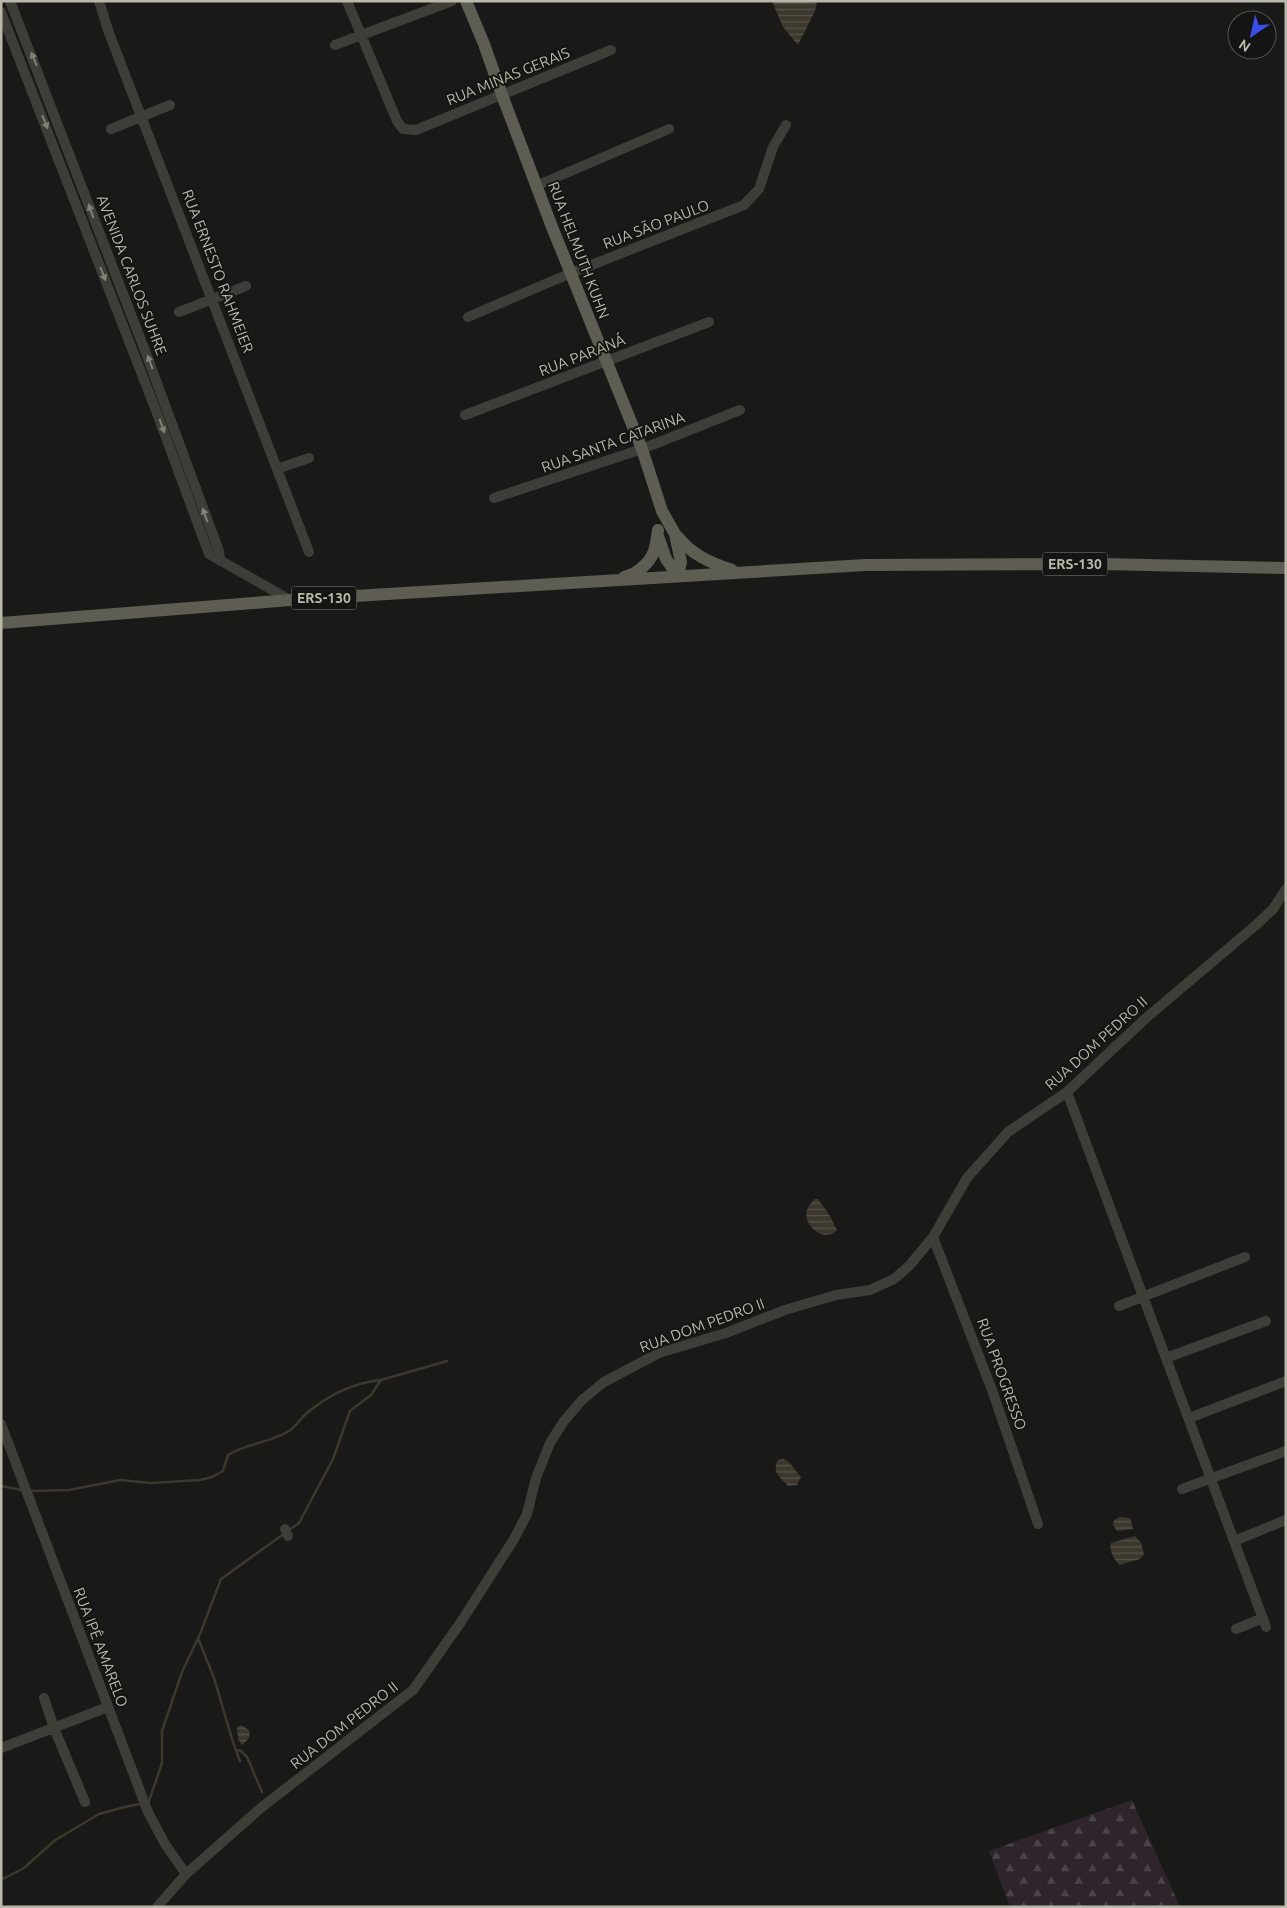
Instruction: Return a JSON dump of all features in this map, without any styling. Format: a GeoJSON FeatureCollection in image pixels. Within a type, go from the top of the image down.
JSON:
{"type":"FeatureCollection","features":[{"type":"Feature","properties":{"kind":"main road","name":"RUA HELMUTH KUHN"},"geometry":{"type":"LineString","coordinates":[[466,1],[484,44],[536,186],[642,450],[662,511],[675,534],[681,562],[678,576]]}},
{"type":"Feature","properties":{"kind":"main road"},"geometry":{"type":"LineString","coordinates":[[615,580],[631,575],[645,565],[654,551],[662,511]]}},
{"type":"Feature","properties":{"kind":"main road"},"geometry":{"type":"LineString","coordinates":[[658,530],[666,559],[678,576]]}},
{"type":"Feature","properties":{"kind":"main road"},"geometry":{"type":"LineString","coordinates":[[675,534],[700,557],[724,568],[749,573]]}},
{"type":"Feature","properties":{"kind":"main road","name":"ERS-130"},"geometry":{"type":"LineString","coordinates":[[1,623],[290,600],[865,565],[1102,564],[1286,568]]}},
{"type":"Feature","properties":{"kind":"street","name":"AVENIDA CARLOS SUHRE"},"geometry":{"type":"LineString","coordinates":[[10,1],[136,326],[219,551],[220,561]]}},
{"type":"Feature","properties":{"kind":"street","name":"RUA ERNESTO RAHMEIER"},"geometry":{"type":"LineString","coordinates":[[99,1],[309,552]]}},
{"type":"Feature","properties":{"kind":"street"},"geometry":{"type":"LineString","coordinates":[[347,1],[361,36]]}},
{"type":"Feature","properties":{"kind":"street"},"geometry":{"type":"LineString","coordinates":[[335,44],[452,1]]}},
{"type":"Feature","properties":{"kind":"street","name":"AVENIDA CARLOS SUHRE"},"geometry":{"type":"LineString","coordinates":[[1,12],[125,330],[209,554],[290,600]]}},
{"type":"Feature","properties":{"kind":"street","name":"RUA MINAS GERAIS"},"geometry":{"type":"LineString","coordinates":[[361,36],[397,121],[403,129],[416,130],[611,50]]}},
{"type":"Feature","properties":{"kind":"street"},"geometry":{"type":"LineString","coordinates":[[110,129],[170,105]]}},
{"type":"Feature","properties":{"kind":"street","name":"RUA SÃO PAULO"},"geometry":{"type":"LineString","coordinates":[[468,317],[571,273],[744,206],[759,189],[773,147],[786,125]]}},
{"type":"Feature","properties":{"kind":"street"},"geometry":{"type":"LineString","coordinates":[[536,186],[669,129]]}},
{"type":"Feature","properties":{"kind":"street"},"geometry":{"type":"LineString","coordinates":[[56,152],[68,148]]}},
{"type":"Feature","properties":{"kind":"street"},"geometry":{"type":"LineString","coordinates":[[179,312],[246,286]]}},
{"type":"Feature","properties":{"kind":"street","name":"RUA PARANÁ"},"geometry":{"type":"LineString","coordinates":[[465,415],[709,322]]}},
{"type":"Feature","properties":{"kind":"street"},"geometry":{"type":"LineString","coordinates":[[125,330],[136,326]]}},
{"type":"Feature","properties":{"kind":"street","name":"RUA SANTA CATARINA"},"geometry":{"type":"LineString","coordinates":[[494,498],[642,450],[740,410]]}},
{"type":"Feature","properties":{"kind":"street"},"geometry":{"type":"LineString","coordinates":[[277,469],[309,458]]}},
{"type":"Feature","properties":{"kind":"street","name":"RUA DOM PEDRO II"},"geometry":{"type":"LineString","coordinates":[[157,1907],[186,1874],[262,1807],[413,1690],[462,1622],[514,1539],[527,1514],[536,1478],[550,1443],[564,1420],[582,1400],[604,1382],[659,1353],[726,1334],[785,1310],[836,1295],[870,1290],[894,1279],[909,1266],[933,1236],[967,1178],[1008,1132],[1067,1092],[1146,1018],[1256,925],[1273,909],[1286,889]]}},
{"type":"Feature","properties":{"kind":"street"},"geometry":{"type":"LineString","coordinates":[[1067,1092],[1265,1622],[1236,1629]]}},
{"type":"Feature","properties":{"kind":"street","name":"RUA PROGRESSO"},"geometry":{"type":"LineString","coordinates":[[933,1236],[989,1381],[1038,1524]]}},
{"type":"Feature","properties":{"kind":"street"},"geometry":{"type":"LineString","coordinates":[[1119,1306],[1246,1257]]}},
{"type":"Feature","properties":{"kind":"street"},"geometry":{"type":"LineString","coordinates":[[1166,1358],[1266,1321]]}},
{"type":"Feature","properties":{"kind":"street"},"geometry":{"type":"LineString","coordinates":[[1189,1418],[1286,1381]]}},
{"type":"Feature","properties":{"kind":"street","name":"RUA IPÊ AMARELO"},"geometry":{"type":"LineString","coordinates":[[1,1424],[148,1812],[164,1844],[186,1874]]}},
{"type":"Feature","properties":{"kind":"street"},"geometry":{"type":"LineString","coordinates":[[1182,1489],[1286,1451]]}},
{"type":"Feature","properties":{"kind":"street"},"geometry":{"type":"LineString","coordinates":[[1234,1541],[1286,1520]]}},
{"type":"Feature","properties":{"kind":"street"},"geometry":{"type":"LineString","coordinates":[[44,1698],[54,1728],[85,1802]]}},
{"type":"Feature","properties":{"kind":"street"},"geometry":{"type":"LineString","coordinates":[[1,1748],[108,1707]]}},
{"type":"Feature","properties":{"kind":"green space"},"geometry":{"type":"Polygon","coordinates":[[[1132,1800],[1180,1907],[1010,1907],[989,1851],[1132,1800]]]}},
{"type":"Feature","properties":{"kind":"shaded area"},"geometry":{"type":"Polygon","coordinates":[[[772,1],[817,1],[815,11],[798,45],[783,27],[772,1]]]}},
{"type":"Feature","properties":{"kind":"shaded area"},"geometry":{"type":"Polygon","coordinates":[[[815,1199],[818,1199],[837,1230],[831,1234],[825,1235],[818,1232],[808,1222],[806,1215],[815,1199]]]}},
{"type":"Feature","properties":{"kind":"shaded area"},"geometry":{"type":"Polygon","coordinates":[[[783,1459],[789,1462],[801,1477],[797,1485],[788,1486],[776,1471],[778,1460],[783,1459]]]}},
{"type":"Feature","properties":{"kind":"shaded area"},"geometry":{"type":"Polygon","coordinates":[[[1120,1517],[1130,1518],[1133,1529],[1117,1531],[1113,1525],[1114,1520],[1120,1517]]]}},
{"type":"Feature","properties":{"kind":"shaded area"},"geometry":{"type":"Polygon","coordinates":[[[1135,1536],[1141,1543],[1144,1554],[1140,1559],[1119,1565],[1111,1552],[1111,1543],[1135,1536]]]}},
{"type":"Feature","properties":{"kind":"shaded area"},"geometry":{"type":"Polygon","coordinates":[[[241,1725],[250,1732],[246,1742],[242,1745],[238,1739],[237,1728],[241,1725]]]}},
{"type":"Feature","properties":{"kind":"waterway"},"geometry":{"type":"LineString","coordinates":[[289,1530],[299,1523],[333,1459],[350,1411],[371,1395],[381,1380],[447,1361]]}},
{"type":"Feature","properties":{"kind":"waterway"},"geometry":{"type":"LineString","coordinates":[[30,1491],[69,1490],[120,1480],[151,1483],[200,1480],[212,1477],[223,1471],[228,1455],[282,1435],[294,1427],[305,1414],[333,1395],[360,1384],[380,1380]]}},
{"type":"Feature","properties":{"kind":"waterway"},"geometry":{"type":"LineString","coordinates":[[1,1486],[22,1490]]}},
{"type":"Feature","properties":{"kind":"waterway"},"geometry":{"type":"LineString","coordinates":[[149,1801],[162,1763],[162,1731],[182,1672],[200,1634],[221,1579],[285,1533]]}},
{"type":"Feature","properties":{"kind":"waterway"},"geometry":{"type":"LineString","coordinates":[[198,1638],[214,1678],[240,1761]]}},
{"type":"Feature","properties":{"kind":"waterway"},"geometry":{"type":"LineString","coordinates":[[236,1750],[241,1751],[247,1757],[262,1792]]}},
{"type":"Feature","properties":{"kind":"waterway"},"geometry":{"type":"LineString","coordinates":[[1,1880],[24,1868],[54,1841],[99,1814],[141,1804]]}}]}
